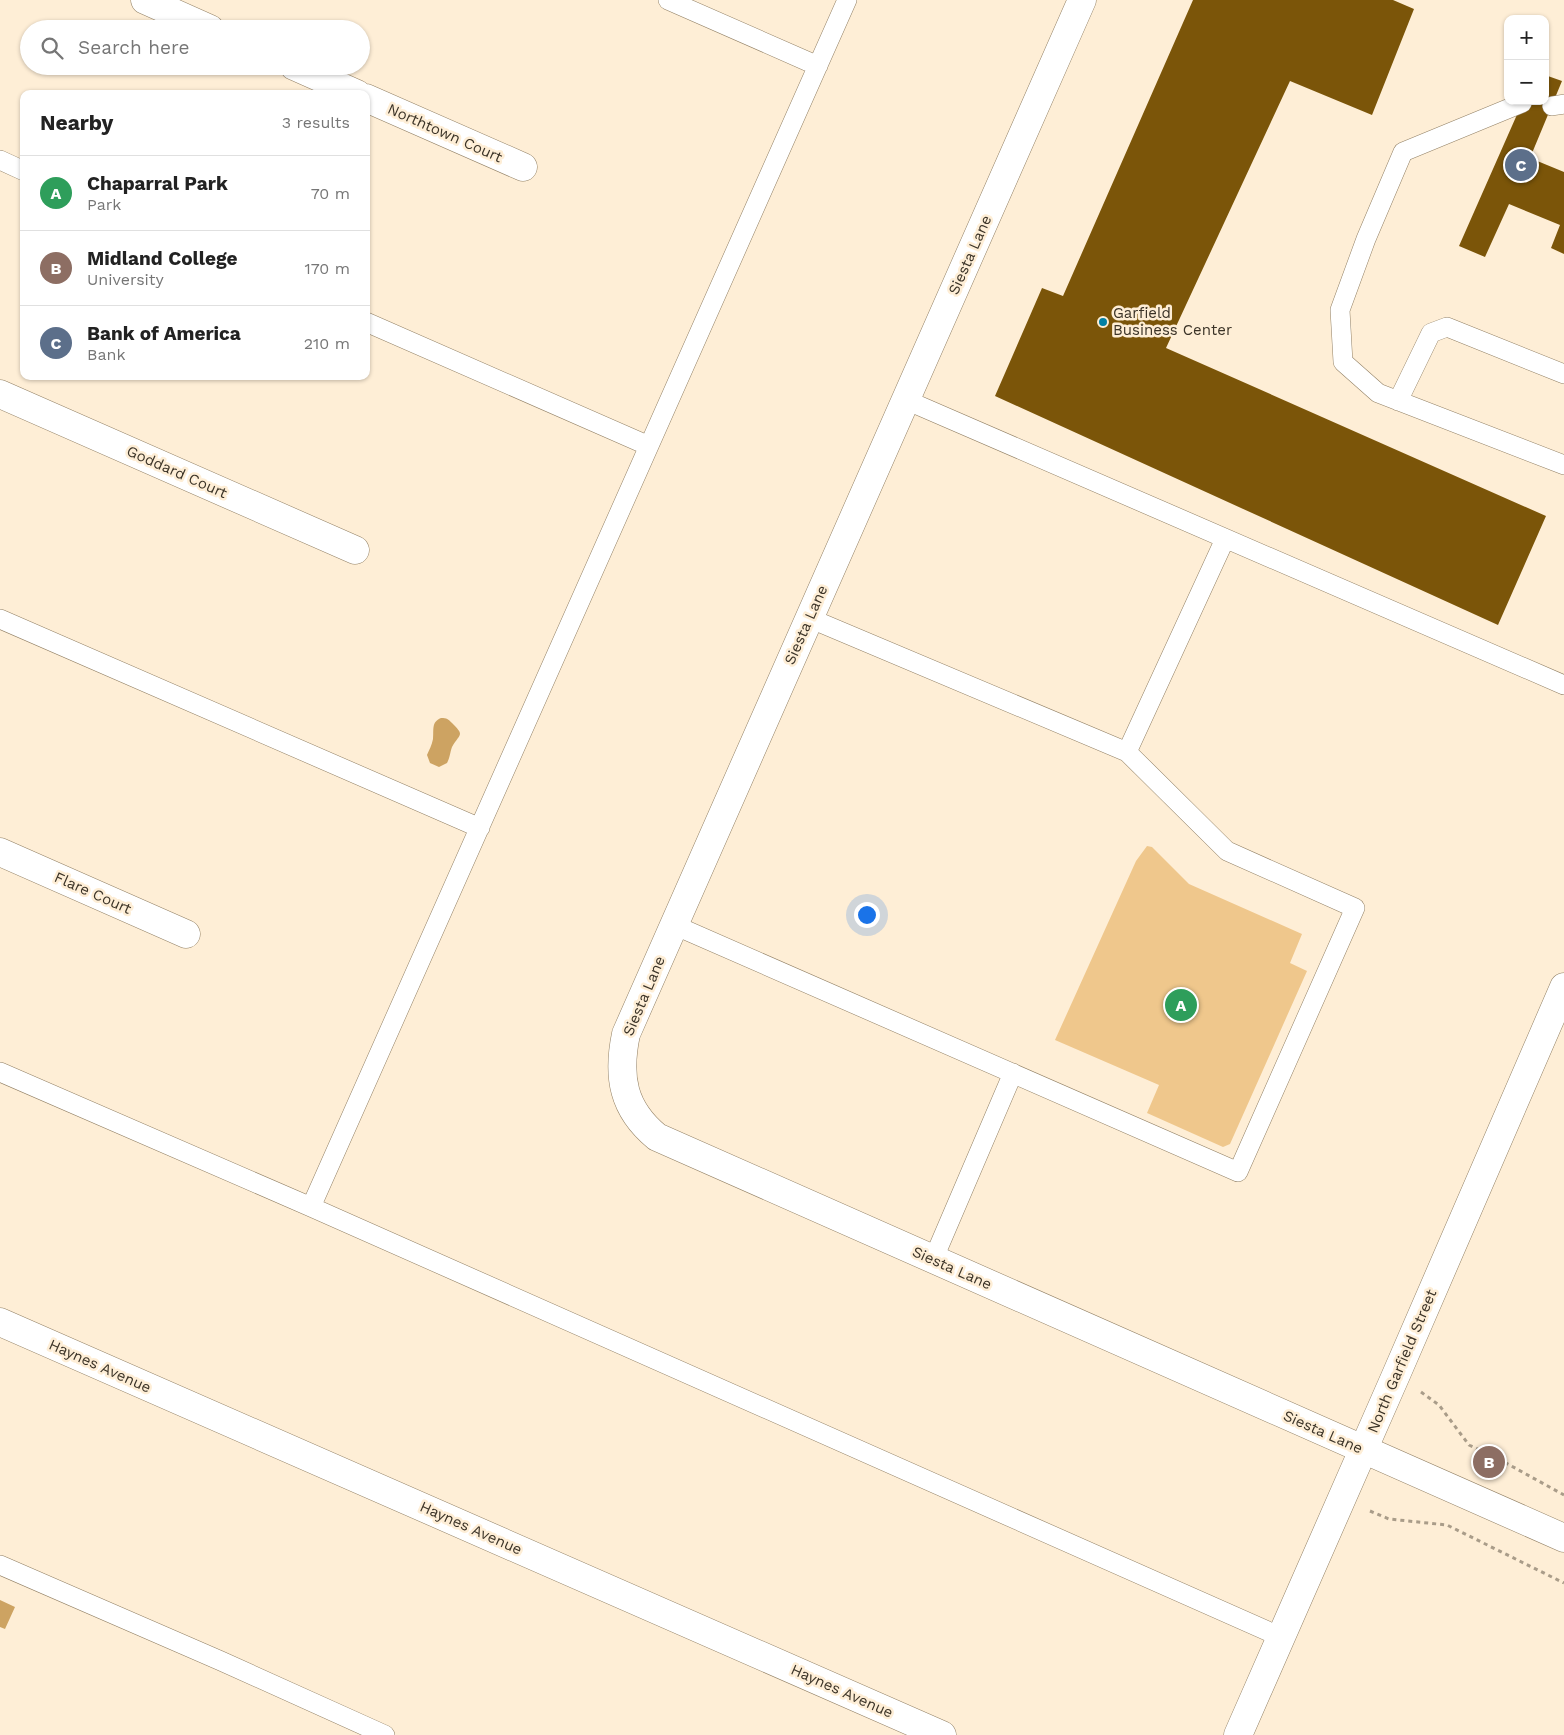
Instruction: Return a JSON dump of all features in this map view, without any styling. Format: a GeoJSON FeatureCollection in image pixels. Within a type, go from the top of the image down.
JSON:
{"type":"FeatureCollection","features":[{"type":"Feature","properties":{"kind":"street"},"geometry":{"type":"LineString","coordinates":[[144,0],[190,20]]}},
{"type":"Feature","properties":{"kind":"street","name":"Siesta Lane"},"geometry":{"type":"LineString","coordinates":[[1082,0],[626,1034],[623,1049],[623,1086],[630,1106],[644,1126],[657,1138],[1564,1538]]}},
{"type":"Feature","properties":{"kind":"street"},"geometry":{"type":"LineString","coordinates":[[314,75],[348,90]]}},
{"type":"Feature","properties":{"kind":"street","name":"Northtown Court"},"geometry":{"type":"LineString","coordinates":[[370,100],[523,167]]}},
{"type":"Feature","properties":{"kind":"street","name":"Goddard Court"},"geometry":{"type":"LineString","coordinates":[[0,394],[355,550]]}},
{"type":"Feature","properties":{"kind":"street","name":"Flare Court"},"geometry":{"type":"LineString","coordinates":[[0,852],[186,934]]}},
{"type":"Feature","properties":{"kind":"street","name":"North Garfield Street"},"geometry":{"type":"LineString","coordinates":[[1238,1735],[1364,1450],[1564,987]]}},
{"type":"Feature","properties":{"kind":"street","name":"Haynes Avenue"},"geometry":{"type":"LineString","coordinates":[[0,1322],[942,1735]]}},
{"type":"Feature","properties":{"kind":"lane"},"geometry":{"type":"LineString","coordinates":[[668,0],[818,66]]}},
{"type":"Feature","properties":{"kind":"lane"},"geometry":{"type":"LineString","coordinates":[[311,1207],[847,0]]}},
{"type":"Feature","properties":{"kind":"lane"},"geometry":{"type":"LineString","coordinates":[[1517,105],[1403,152],[1340,310],[1343,362],[1378,393],[1564,465]]}},
{"type":"Feature","properties":{"kind":"lane"},"geometry":{"type":"LineString","coordinates":[[0,160],[20,169]]}},
{"type":"Feature","properties":{"kind":"lane"},"geometry":{"type":"LineString","coordinates":[[370,324],[649,446]]}},
{"type":"Feature","properties":{"kind":"lane"},"geometry":{"type":"LineString","coordinates":[[1398,401],[1431,333],[1447,327],[1564,374]]}},
{"type":"Feature","properties":{"kind":"lane"},"geometry":{"type":"LineString","coordinates":[[906,400],[1564,686]]}},
{"type":"Feature","properties":{"kind":"lane"},"geometry":{"type":"LineString","coordinates":[[1127,752],[1225,539]]}},
{"type":"Feature","properties":{"kind":"lane"},"geometry":{"type":"LineString","coordinates":[[674,925],[1238,1172],[1355,908],[1227,851],[1127,752],[809,618]]}},
{"type":"Feature","properties":{"kind":"lane"},"geometry":{"type":"LineString","coordinates":[[0,619],[480,828]]}},
{"type":"Feature","properties":{"kind":"lane"},"geometry":{"type":"LineString","coordinates":[[0,1072],[311,1207],[1281,1637]]}},
{"type":"Feature","properties":{"kind":"lane"},"geometry":{"type":"LineString","coordinates":[[933,1260],[1013,1073]]}},
{"type":"Feature","properties":{"kind":"lane"},"geometry":{"type":"LineString","coordinates":[[0,1565],[385,1735]]}},
{"type":"Feature","properties":{"kind":"path"},"geometry":{"type":"LineString","coordinates":[[1396,1375],[1439,1405],[1469,1445],[1564,1494]]}},
{"type":"Feature","properties":{"kind":"path"},"geometry":{"type":"LineString","coordinates":[[1342,1500],[1389,1519],[1447,1525],[1564,1583]]}},
{"type":"Feature","properties":{"kind":"shaded area"},"geometry":{"type":"Polygon","coordinates":[[[441,718],[449,721],[459,730],[460,735],[452,747],[447,763],[439,767],[430,763],[427,755],[433,741],[434,724],[441,718]]]}},
{"type":"Feature","properties":{"kind":"shaded area"},"geometry":{"type":"Polygon","coordinates":[[[1147,846],[1152,847],[1189,884],[1302,934],[1290,963],[1307,971],[1230,1144],[1223,1147],[1147,1113],[1159,1085],[1055,1040],[1136,861],[1147,846]]]}},
{"type":"Feature","properties":{"kind":"shaded area"},"geometry":{"type":"Polygon","coordinates":[[[0,1600],[15,1607],[5,1629],[0,1627],[0,1600]]]}},
{"type":"Feature","properties":{"kind":"building","name":"Garfield Business Center"},"geometry":{"type":"Polygon","coordinates":[[[1193,0],[1393,0],[1414,9],[1372,115],[1290,81],[1166,348],[1546,516],[1498,625],[995,396],[1042,288],[1063,296],[1193,0]]]}},
{"type":"Feature","properties":{"kind":"building"},"geometry":{"type":"Polygon","coordinates":[[[1549,76],[1562,81],[1530,158],[1564,172],[1564,254],[1551,248],[1560,225],[1509,204],[1485,257],[1459,246],[1521,105],[1549,105],[1549,76]]]}},
{"type":"Feature","properties":{"kind":"place","name":"Bank of America"},"geometry":{"type":"Point","coordinates":[1521,165]}},
{"type":"Feature","properties":{"kind":"place","name":"Garfield Business Center"},"geometry":{"type":"Point","coordinates":[1103,322]}},
{"type":"Feature","properties":{"kind":"place","name":"Chaparral Park"},"geometry":{"type":"Point","coordinates":[1181,1005]}},
{"type":"Feature","properties":{"kind":"place","name":"Midland College"},"geometry":{"type":"Point","coordinates":[1489,1462]}}]}
